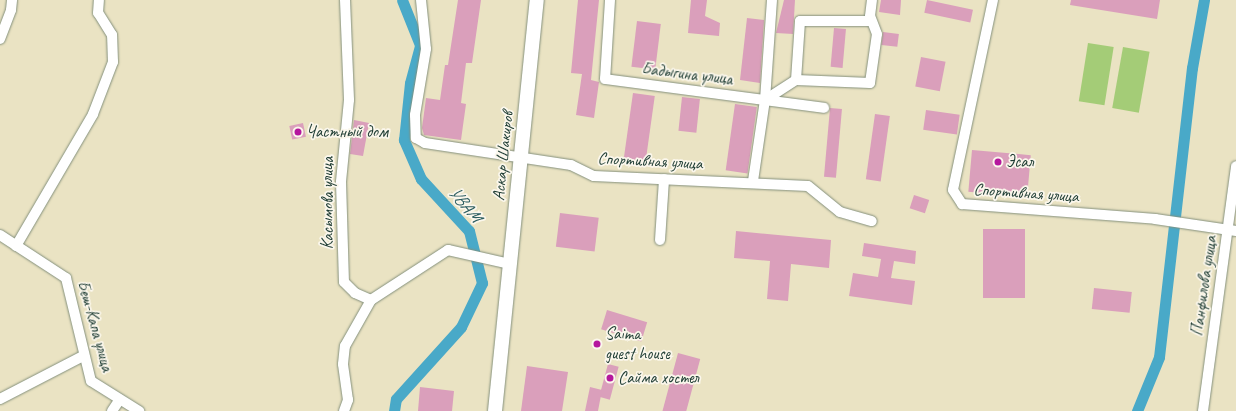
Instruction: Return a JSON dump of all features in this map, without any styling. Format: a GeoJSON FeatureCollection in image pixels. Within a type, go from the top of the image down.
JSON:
{"type":"FeatureCollection","features":[{"type":"Feature","properties":{"kind":"main road","name":"Аскар Шакиров"},"geometry":{"type":"LineString","coordinates":[[495,411],[537,0]]}},
{"type":"Feature","properties":{"kind":"street"},"geometry":{"type":"LineString","coordinates":[[0,39],[11,10],[12,0]]}},
{"type":"Feature","properties":{"kind":"street"},"geometry":{"type":"LineString","coordinates":[[16,246],[93,114],[113,62],[112,35],[98,13],[99,0]]}},
{"type":"Feature","properties":{"kind":"street","name":"Касымова улица"},"geometry":{"type":"LineString","coordinates":[[345,0],[348,100],[341,182],[344,282],[355,293],[371,300]]}},
{"type":"Feature","properties":{"kind":"street","name":"Спортивная улица"},"geometry":{"type":"LineString","coordinates":[[421,0],[426,50],[415,115],[416,138],[425,143],[521,159],[571,165],[594,176],[753,181],[808,186],[840,212],[872,220]]}},
{"type":"Feature","properties":{"kind":"street","name":"Бадыгина улица"},"geometry":{"type":"LineString","coordinates":[[610,0],[605,79],[824,108]]}},
{"type":"Feature","properties":{"kind":"street"},"geometry":{"type":"LineString","coordinates":[[753,181],[765,100],[772,0]]}},
{"type":"Feature","properties":{"kind":"street"},"geometry":{"type":"LineString","coordinates":[[765,100],[796,80],[870,83],[877,34],[872,21],[872,0]]}},
{"type":"Feature","properties":{"kind":"street","name":"Спортивная улица"},"geometry":{"type":"LineString","coordinates":[[993,0],[953,190],[962,204],[1155,219],[1232,230]]}},
{"type":"Feature","properties":{"kind":"street"},"geometry":{"type":"LineString","coordinates":[[796,80],[800,21],[872,21]]}},
{"type":"Feature","properties":{"kind":"street","name":"Панфилова улица"},"geometry":{"type":"LineString","coordinates":[[1203,411],[1232,230],[1236,166]]}},
{"type":"Feature","properties":{"kind":"street"},"geometry":{"type":"LineString","coordinates":[[660,240],[664,179]]}},
{"type":"Feature","properties":{"kind":"street","name":"Беш-Капа улица"},"geometry":{"type":"LineString","coordinates":[[0,235],[66,278],[90,381],[139,411]]}},
{"type":"Feature","properties":{"kind":"street"},"geometry":{"type":"LineString","coordinates":[[344,411],[348,400],[343,364],[345,346],[371,300],[448,250],[510,264]]}},
{"type":"Feature","properties":{"kind":"street"},"geometry":{"type":"LineString","coordinates":[[0,399],[83,356]]}},
{"type":"Feature","properties":{"kind":"street"},"geometry":{"type":"LineString","coordinates":[[112,411],[120,399]]}},
{"type":"Feature","properties":{"kind":"green space"},"geometry":{"type":"Polygon","coordinates":[[[1088,43],[1114,47],[1104,105],[1079,101],[1088,43]]]}},
{"type":"Feature","properties":{"kind":"green space"},"geometry":{"type":"Polygon","coordinates":[[[1123,47],[1150,52],[1139,113],[1112,108],[1123,47]]]}},
{"type":"Feature","properties":{"kind":"building"},"geometry":{"type":"Polygon","coordinates":[[[458,0],[481,0],[472,63],[466,63],[461,103],[466,104],[461,140],[424,135],[422,128],[426,98],[440,100],[445,65],[448,65],[458,0]]]}},
{"type":"Feature","properties":{"kind":"building"},"geometry":{"type":"Polygon","coordinates":[[[578,0],[599,0],[591,80],[599,82],[594,118],[576,115],[582,74],[571,73],[578,0]]]}},
{"type":"Feature","properties":{"kind":"building"},"geometry":{"type":"Polygon","coordinates":[[[691,0],[707,0],[705,16],[720,23],[719,36],[688,33],[691,0]]]}},
{"type":"Feature","properties":{"kind":"building"},"geometry":{"type":"Polygon","coordinates":[[[784,0],[795,0],[793,34],[776,33],[784,0]]]}},
{"type":"Feature","properties":{"kind":"building"},"geometry":{"type":"Polygon","coordinates":[[[881,0],[901,0],[900,15],[879,12],[881,0]]]}},
{"type":"Feature","properties":{"kind":"building"},"geometry":{"type":"Polygon","coordinates":[[[927,0],[973,10],[970,22],[924,13],[927,0]]]}},
{"type":"Feature","properties":{"kind":"building"},"geometry":{"type":"Polygon","coordinates":[[[1071,0],[1160,0],[1157,19],[1070,5],[1071,0]]]}},
{"type":"Feature","properties":{"kind":"building"},"geometry":{"type":"Polygon","coordinates":[[[747,18],[764,20],[760,83],[740,80],[747,18]]]}},
{"type":"Feature","properties":{"kind":"building"},"geometry":{"type":"Polygon","coordinates":[[[637,21],[661,24],[655,70],[631,67],[637,21]]]}},
{"type":"Feature","properties":{"kind":"building"},"geometry":{"type":"Polygon","coordinates":[[[834,28],[846,29],[843,68],[831,67],[834,28]]]}},
{"type":"Feature","properties":{"kind":"building"},"geometry":{"type":"Polygon","coordinates":[[[883,32],[899,34],[897,47],[881,45],[883,32]]]}},
{"type":"Feature","properties":{"kind":"building"},"geometry":{"type":"Polygon","coordinates":[[[921,57],[946,62],[940,91],[915,86],[921,57]]]}},
{"type":"Feature","properties":{"kind":"building"},"geometry":{"type":"Polygon","coordinates":[[[633,93],[655,96],[645,163],[624,160],[633,93]]]}},
{"type":"Feature","properties":{"kind":"building"},"geometry":{"type":"Polygon","coordinates":[[[682,97],[700,99],[696,133],[678,131],[682,97]]]}},
{"type":"Feature","properties":{"kind":"building"},"geometry":{"type":"Polygon","coordinates":[[[735,104],[757,107],[747,173],[726,170],[735,104]]]}},
{"type":"Feature","properties":{"kind":"building"},"geometry":{"type":"Polygon","coordinates":[[[830,108],[842,109],[836,178],[824,177],[830,108]]]}},
{"type":"Feature","properties":{"kind":"building"},"geometry":{"type":"Polygon","coordinates":[[[926,110],[960,115],[957,135],[923,130],[926,110]]]}},
{"type":"Feature","properties":{"kind":"building"},"geometry":{"type":"Polygon","coordinates":[[[875,114],[890,116],[881,181],[866,179],[875,114]]]}},
{"type":"Feature","properties":{"kind":"building"},"geometry":{"type":"Polygon","coordinates":[[[354,120],[369,123],[363,156],[350,154],[354,120]]]}},
{"type":"Feature","properties":{"kind":"building","name":"Частный дом"},"geometry":{"type":"Polygon","coordinates":[[[303,123],[306,137],[292,140],[289,126],[303,123]]]}},
{"type":"Feature","properties":{"kind":"building"},"geometry":{"type":"Polygon","coordinates":[[[972,150],[1031,155],[1027,197],[968,192],[972,150]]]}},
{"type":"Feature","properties":{"kind":"building"},"geometry":{"type":"Polygon","coordinates":[[[914,195],[929,200],[925,213],[910,208],[914,195]]]}},
{"type":"Feature","properties":{"kind":"building"},"geometry":{"type":"Polygon","coordinates":[[[560,213],[599,218],[595,251],[556,247],[560,213]]]}},
{"type":"Feature","properties":{"kind":"building"},"geometry":{"type":"Polygon","coordinates":[[[983,229],[1025,229],[1025,298],[983,298],[983,229]]]}},
{"type":"Feature","properties":{"kind":"building"},"geometry":{"type":"Polygon","coordinates":[[[736,231],[831,240],[829,268],[791,264],[788,301],[767,299],[770,261],[734,258],[736,231]]]}},
{"type":"Feature","properties":{"kind":"building"},"geometry":{"type":"Polygon","coordinates":[[[864,243],[916,251],[915,264],[894,261],[891,278],[915,281],[912,305],[849,296],[853,273],[878,277],[881,259],[862,256],[864,243]]]}},
{"type":"Feature","properties":{"kind":"building"},"geometry":{"type":"Polygon","coordinates":[[[1094,288],[1132,292],[1130,313],[1092,309],[1094,288]]]}},
{"type":"Feature","properties":{"kind":"building"},"geometry":{"type":"Polygon","coordinates":[[[607,310],[647,322],[641,341],[601,329],[607,310]]]}},
{"type":"Feature","properties":{"kind":"building"},"geometry":{"type":"Polygon","coordinates":[[[678,353],[700,359],[686,411],[662,411],[678,353]]]}},
{"type":"Feature","properties":{"kind":"building"},"geometry":{"type":"Polygon","coordinates":[[[608,364],[619,367],[610,400],[599,397],[608,364]]]}},
{"type":"Feature","properties":{"kind":"building"},"geometry":{"type":"Polygon","coordinates":[[[527,366],[568,372],[562,411],[521,411],[527,366]]]}},
{"type":"Feature","properties":{"kind":"building"},"geometry":{"type":"Polygon","coordinates":[[[420,387],[454,391],[452,411],[418,411],[420,387]]]}},
{"type":"Feature","properties":{"kind":"building"},"geometry":{"type":"Polygon","coordinates":[[[590,387],[602,390],[598,411],[585,411],[590,387]]]}},
{"type":"Feature","properties":{"kind":"waterway","name":"УВАМ"},"geometry":{"type":"LineString","coordinates":[[394,411],[396,399],[461,327],[482,283],[469,231],[421,179],[404,140],[410,83],[420,45],[402,0]]}},
{"type":"Feature","properties":{"kind":"waterway"},"geometry":{"type":"LineString","coordinates":[[1137,411],[1159,357],[1192,68],[1204,0]]}},
{"type":"Feature","properties":{"kind":"place","name":"Частный дом"},"geometry":{"type":"Point","coordinates":[298,132]}},
{"type":"Feature","properties":{"kind":"place","name":"Эсал"},"geometry":{"type":"Point","coordinates":[998,162]}},
{"type":"Feature","properties":{"kind":"place","name":"Saima guest house"},"geometry":{"type":"Point","coordinates":[597,344]}},
{"type":"Feature","properties":{"kind":"place","name":"Сайма хостел"},"geometry":{"type":"Point","coordinates":[610,378]}}]}
